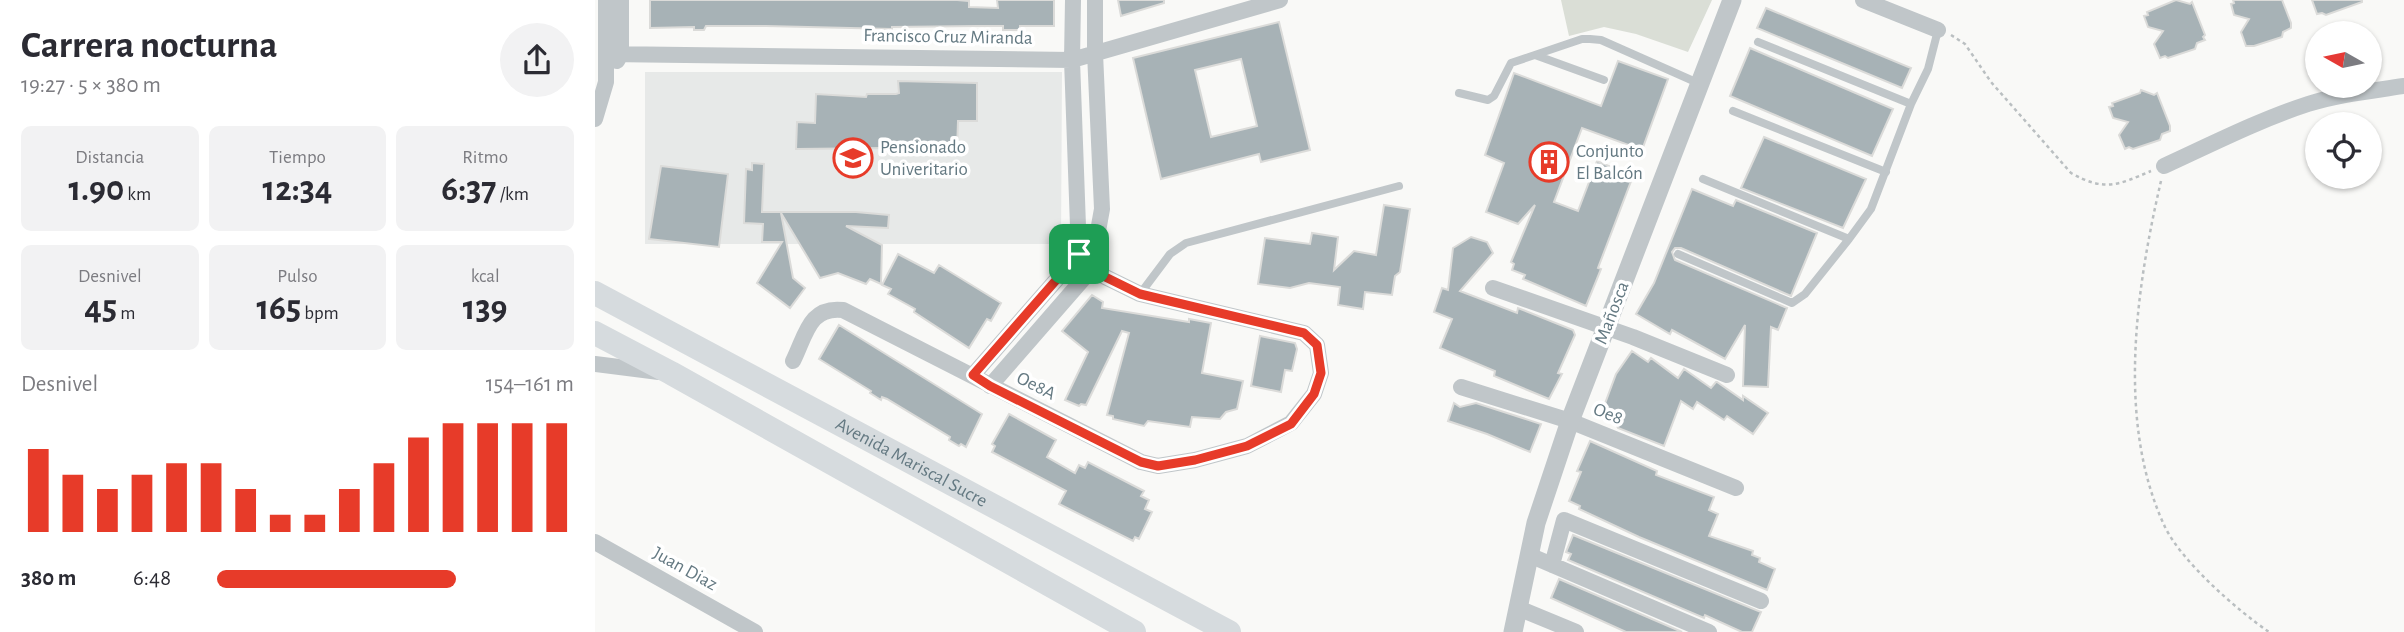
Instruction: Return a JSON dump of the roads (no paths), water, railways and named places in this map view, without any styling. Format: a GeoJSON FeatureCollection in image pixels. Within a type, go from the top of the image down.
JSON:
{"type":"FeatureCollection","features":[{"type":"Feature","properties":{"kind":"main road","name":"Avenida Mariscal Sucre"},"geometry":{"type":"LineString","coordinates":[[595,293],[1229,632]]}},
{"type":"Feature","properties":{"kind":"main road","name":"Avenida Mariscal Sucre"},"geometry":{"type":"LineString","coordinates":[[595,333],[1134,632]]}},
{"type":"Feature","properties":{"kind":"street"},"geometry":{"type":"LineString","coordinates":[[605,0],[614,54]]}},
{"type":"Feature","properties":{"kind":"street"},"geometry":{"type":"LineString","coordinates":[[595,118],[614,54],[621,0]]}},
{"type":"Feature","properties":{"kind":"street"},"geometry":{"type":"LineString","coordinates":[[1073,0],[1072,60],[1079,254],[1091,270],[1140,294]]}},
{"type":"Feature","properties":{"kind":"street"},"geometry":{"type":"LineString","coordinates":[[990,386],[1091,270],[1102,209],[1095,0]]}},
{"type":"Feature","properties":{"kind":"street","name":"Francisco Cruz Miranda"},"geometry":{"type":"LineString","coordinates":[[614,54],[1072,60],[1280,0]]}},
{"type":"Feature","properties":{"kind":"street","name":"Mañosca"},"geometry":{"type":"LineString","coordinates":[[1513,632],[1536,523],[1570,421],[1732,0]]}},
{"type":"Feature","properties":{"kind":"street"},"geometry":{"type":"LineString","coordinates":[[1863,0],[1938,30]]}},
{"type":"Feature","properties":{"kind":"street"},"geometry":{"type":"LineString","coordinates":[[2164,166],[2311,103],[2353,93],[2404,86]]}},
{"type":"Feature","properties":{"kind":"street"},"geometry":{"type":"LineString","coordinates":[[973,375],[1079,254]]}},
{"type":"Feature","properties":{"kind":"street"},"geometry":{"type":"LineString","coordinates":[[1493,288],[1727,375]]}},
{"type":"Feature","properties":{"kind":"street","name":"Oe8A"},"geometry":{"type":"LineString","coordinates":[[793,361],[815,316],[828,308],[843,310],[1141,462],[1158,466],[1195,460],[1247,446],[1291,424],[1314,394],[1321,373],[1317,345],[1304,333],[1140,294]]}},
{"type":"Feature","properties":{"kind":"street"},"geometry":{"type":"LineString","coordinates":[[595,364],[671,373]]}},
{"type":"Feature","properties":{"kind":"street","name":"Oe8"},"geometry":{"type":"LineString","coordinates":[[1461,387],[1570,421],[1735,488]]}},
{"type":"Feature","properties":{"kind":"street"},"geometry":{"type":"LineString","coordinates":[[1552,565],[1564,520],[1761,601]]}},
{"type":"Feature","properties":{"kind":"street","name":"Juan Diaz"},"geometry":{"type":"LineString","coordinates":[[595,542],[755,632]]}},
{"type":"Feature","properties":{"kind":"street"},"geometry":{"type":"LineString","coordinates":[[1529,555],[1709,632]]}},
{"type":"Feature","properties":{"kind":"street"},"geometry":{"type":"LineString","coordinates":[[1518,608],[1535,624],[1576,632]]}},
{"type":"Feature","properties":{"kind":"lane"},"geometry":{"type":"LineString","coordinates":[[1678,254],[1792,303],[1805,293],[1871,209],[1911,104],[1929,69],[1938,30]]}},
{"type":"Feature","properties":{"kind":"lane"},"geometry":{"type":"LineString","coordinates":[[1459,93],[1488,100],[1494,96],[1511,63],[1582,39],[1601,40],[1699,83]]}},
{"type":"Feature","properties":{"kind":"lane"},"geometry":{"type":"LineString","coordinates":[[1758,42],[1911,104]]}},
{"type":"Feature","properties":{"kind":"lane"},"geometry":{"type":"LineString","coordinates":[[1535,55],[1604,80]]}},
{"type":"Feature","properties":{"kind":"lane"},"geometry":{"type":"LineString","coordinates":[[1733,111],[1886,172]]}},
{"type":"Feature","properties":{"kind":"lane"},"geometry":{"type":"LineString","coordinates":[[1703,179],[1849,239]]}},
{"type":"Feature","properties":{"kind":"lane"},"geometry":{"type":"LineString","coordinates":[[1140,294],[1170,254],[1186,243],[1399,186]]}},
{"type":"Feature","properties":{"kind":"place","name":"Pensionado Univeritario"},"geometry":{"type":"Point","coordinates":[853,158]}},
{"type":"Feature","properties":{"kind":"place","name":"Conjunto El Balcón"},"geometry":{"type":"Point","coordinates":[1549,162]}}]}
